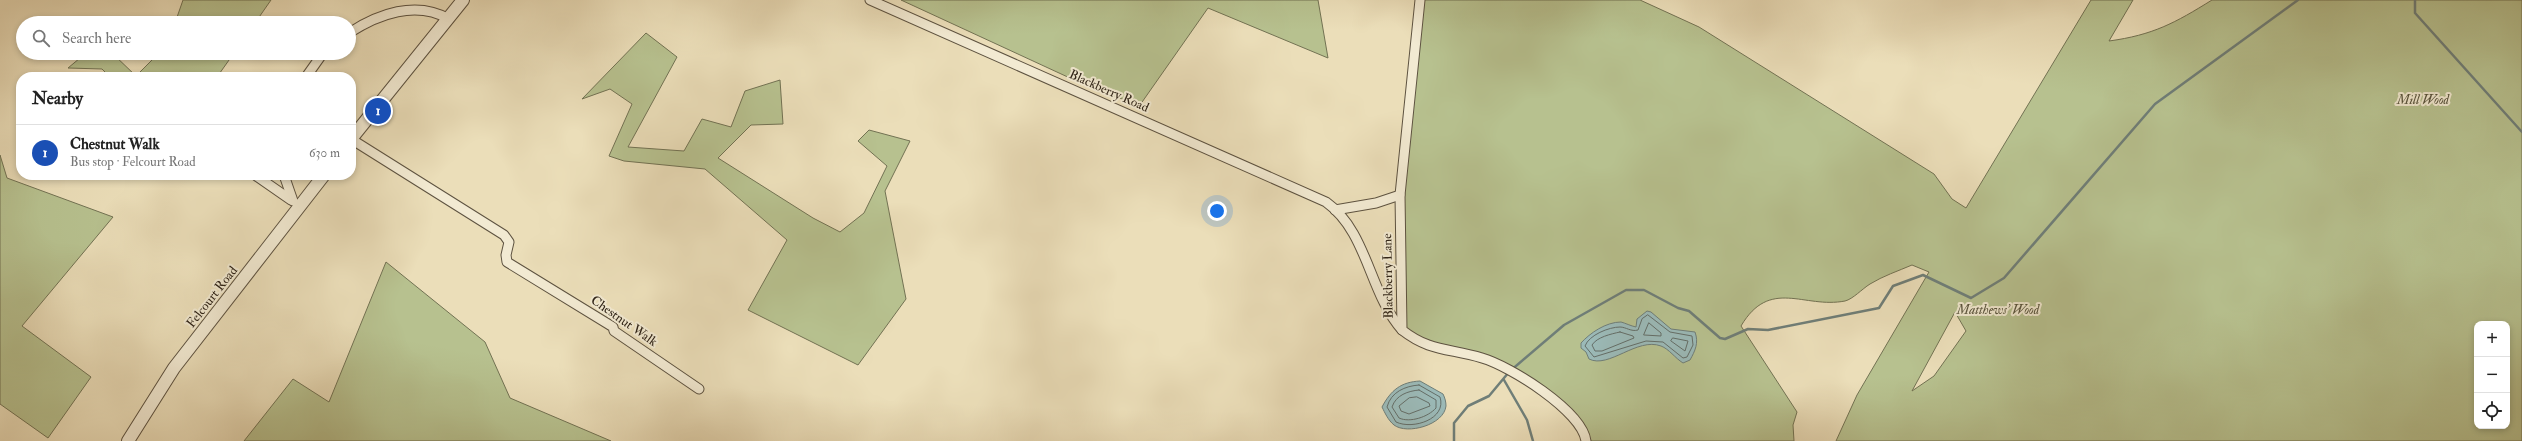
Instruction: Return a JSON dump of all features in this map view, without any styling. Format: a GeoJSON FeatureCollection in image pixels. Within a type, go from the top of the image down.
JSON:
{"type":"FeatureCollection","features":[{"type":"Feature","properties":{"kind":"street"},"geometry":{"type":"LineString","coordinates":[[356,133],[463,0]]}},
{"type":"Feature","properties":{"kind":"street","name":"Blackberry Road"},"geometry":{"type":"LineString","coordinates":[[870,0],[1316,197],[1335,210],[1355,239],[1386,307],[1402,330]]}},
{"type":"Feature","properties":{"kind":"street","name":"Blackberry Lane"},"geometry":{"type":"LineString","coordinates":[[1420,0],[1400,195],[1402,330],[1425,345],[1482,358],[1507,369],[1530,382],[1572,416],[1582,428],[1586,441]]}},
{"type":"Feature","properties":{"kind":"street"},"geometry":{"type":"LineString","coordinates":[[356,28],[371,18],[404,8],[421,8],[434,11],[448,19]]}},
{"type":"Feature","properties":{"kind":"street"},"geometry":{"type":"LineString","coordinates":[[310,72],[318,60]]}},
{"type":"Feature","properties":{"kind":"street","name":"Chestnut Walk"},"geometry":{"type":"LineString","coordinates":[[356,142],[504,235],[509,242],[506,255],[507,262],[614,327],[614,331],[699,389]]}},
{"type":"Feature","properties":{"kind":"street"},"geometry":{"type":"LineString","coordinates":[[262,180],[296,203]]}},
{"type":"Feature","properties":{"kind":"street"},"geometry":{"type":"LineString","coordinates":[[286,180],[296,203]]}},
{"type":"Feature","properties":{"kind":"street","name":"Felcourt Road"},"geometry":{"type":"LineString","coordinates":[[128,441],[174,368],[296,203],[319,180]]}},
{"type":"Feature","properties":{"kind":"street"},"geometry":{"type":"LineString","coordinates":[[1335,210],[1376,203],[1400,195]]}},
{"type":"Feature","properties":{"kind":"green space"},"geometry":{"type":"Polygon","coordinates":[[[183,0],[271,0],[260,16],[177,16],[183,0]]]}},
{"type":"Feature","properties":{"kind":"green space"},"geometry":{"type":"Polygon","coordinates":[[[901,0],[1318,0],[1328,58],[1208,8],[1140,105],[1098,91],[901,0]]]}},
{"type":"Feature","properties":{"kind":"green space"},"geometry":{"type":"Polygon","coordinates":[[[1420,0],[1640,0],[1699,27],[1934,174],[1952,199],[1966,208],[2091,0],[2133,0],[2109,41],[2138,35],[2163,27],[2212,0],[2522,0],[2522,441],[1836,441],[1857,395],[1929,272],[1912,265],[1875,281],[1845,301],[1830,302],[1788,298],[1776,299],[1764,303],[1752,311],[1741,326],[1797,412],[1793,425],[1794,441],[1586,441],[1577,422],[1507,369],[1446,350],[1402,330],[1400,195],[1420,0]],[[1955,312],[1912,391],[1934,376],[1966,331],[1955,312]]]}},
{"type":"Feature","properties":{"kind":"green space"},"geometry":{"type":"Polygon","coordinates":[[[646,33],[677,57],[628,147],[684,151],[702,119],[731,127],[745,91],[780,80],[783,124],[751,125],[718,158],[813,218],[840,232],[864,213],[887,166],[858,141],[869,130],[910,141],[885,191],[906,299],[858,365],[748,310],[787,240],[705,169],[624,161],[609,156],[632,104],[610,89],[582,99],[646,33]]]}},
{"type":"Feature","properties":{"kind":"green space"},"geometry":{"type":"Polygon","coordinates":[[[78,60],[119,60],[132,72],[105,72],[102,69],[68,68],[78,60]]]}},
{"type":"Feature","properties":{"kind":"green space"},"geometry":{"type":"Polygon","coordinates":[[[152,60],[229,60],[221,72],[140,72],[152,60]]]}},
{"type":"Feature","properties":{"kind":"green space"},"geometry":{"type":"Polygon","coordinates":[[[0,155],[7,178],[113,217],[22,326],[91,377],[48,438],[0,404],[0,155]]]}},
{"type":"Feature","properties":{"kind":"green space"},"geometry":{"type":"Polygon","coordinates":[[[386,262],[485,342],[510,398],[611,441],[244,441],[293,379],[329,402],[386,262]]]}},
{"type":"Feature","properties":{"kind":"water"},"geometry":{"type":"Polygon","coordinates":[[[1647,311],[1651,312],[1671,329],[1695,332],[1695,350],[1690,360],[1683,363],[1664,347],[1652,344],[1633,349],[1605,360],[1597,361],[1589,359],[1586,352],[1581,348],[1581,343],[1604,326],[1615,322],[1621,322],[1636,327],[1637,319],[1647,311]]]}},
{"type":"Feature","properties":{"kind":"water"},"geometry":{"type":"Polygon","coordinates":[[[1420,381],[1443,394],[1446,404],[1444,413],[1432,423],[1416,428],[1407,429],[1394,425],[1388,419],[1382,407],[1385,401],[1397,388],[1402,385],[1420,381]]]}},
{"type":"Feature","properties":{"kind":"waterway"},"geometry":{"type":"LineString","coordinates":[[1454,441],[1454,423],[1468,406],[1489,396],[1509,372],[1564,325],[1626,290],[1644,290],[1678,308],[1689,311],[1720,338],[1725,339],[1748,329],[1768,330],[1879,308],[1893,286],[1923,275],[1971,298],[2004,278],[2155,104],[2298,0]]}},
{"type":"Feature","properties":{"kind":"waterway"},"geometry":{"type":"LineString","coordinates":[[2415,0],[2415,13],[2522,132]]}},
{"type":"Feature","properties":{"kind":"waterway"},"geometry":{"type":"LineString","coordinates":[[1504,380],[1527,420],[1533,441]]}},
{"type":"Feature","properties":{"kind":"place","name":"Chestnut Walk"},"geometry":{"type":"Point","coordinates":[378,111]}},
{"type":"Feature","properties":{"kind":"park label","name":"Mill Wood"},"geometry":{"type":"Point","coordinates":[2423,100]}},
{"type":"Feature","properties":{"kind":"park label","name":"Matthews' Wood"},"geometry":{"type":"Point","coordinates":[1998,310]}}]}
